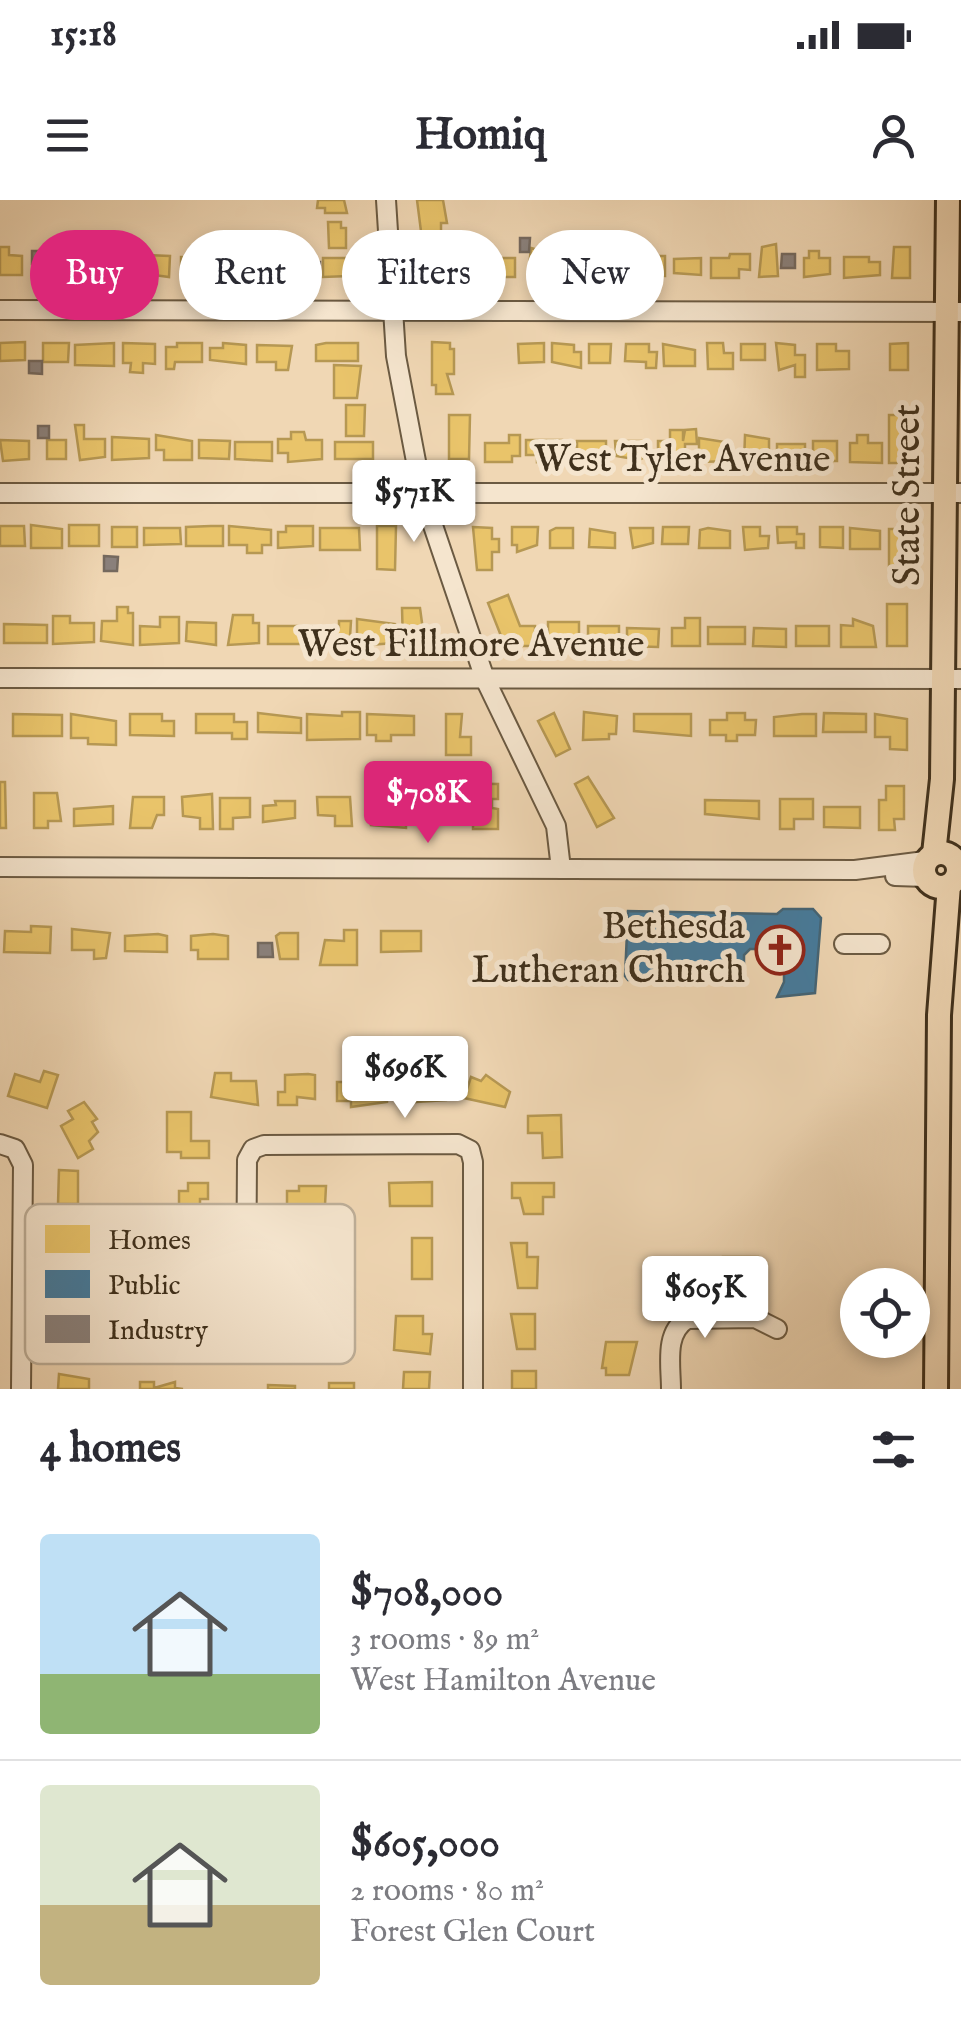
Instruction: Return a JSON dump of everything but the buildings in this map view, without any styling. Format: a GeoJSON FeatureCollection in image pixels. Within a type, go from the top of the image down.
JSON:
{"type":"FeatureCollection","features":[{"type":"Feature","properties":{"kind":"main road","name":"State Street"},"geometry":{"type":"LineString","coordinates":[[936,1389],[942,948],[948,928],[942,779],[952,679],[953,312],[946,204]]}},
{"type":"Feature","properties":{"kind":"street"},"geometry":{"type":"LineString","coordinates":[[386,200],[387,230]]}},
{"type":"Feature","properties":{"kind":"street"},"geometry":{"type":"LineString","coordinates":[[0,310],[342,310]]}},
{"type":"Feature","properties":{"kind":"street"},"geometry":{"type":"LineString","coordinates":[[506,310],[953,312]]}},
{"type":"Feature","properties":{"kind":"street"},"geometry":{"type":"LineString","coordinates":[[392,320],[408,432],[422,493],[485,678],[556,826],[561,870]]}},
{"type":"Feature","properties":{"kind":"street","name":"West Tyler Avenue"},"geometry":{"type":"LineString","coordinates":[[0,493],[952,493]]}},
{"type":"Feature","properties":{"kind":"street","name":"West Fillmore Avenue"},"geometry":{"type":"LineString","coordinates":[[0,678],[952,679]]}},
{"type":"Feature","properties":{"kind":"street"},"geometry":{"type":"LineString","coordinates":[[0,867],[945,870]]}},
{"type":"Feature","properties":{"kind":"street"},"geometry":{"type":"LineString","coordinates":[[844,944],[880,944]]}},
{"type":"Feature","properties":{"kind":"street"},"geometry":{"type":"LineString","coordinates":[[0,1144],[15,1149],[23,1164],[21,1389]]}},
{"type":"Feature","properties":{"kind":"street"},"geometry":{"type":"LineString","coordinates":[[247,1204],[247,1160],[253,1150],[264,1145],[458,1144],[470,1150],[472,1389]]}},
{"type":"Feature","properties":{"kind":"street"},"geometry":{"type":"LineString","coordinates":[[671,1389],[671,1340],[679,1324],[687,1319],[755,1318],[776,1328]]}},
{"type":"Feature","properties":{"kind":"place","name":"Bethesda Lutheran Church"},"geometry":{"type":"Point","coordinates":[780,950]}}]}
